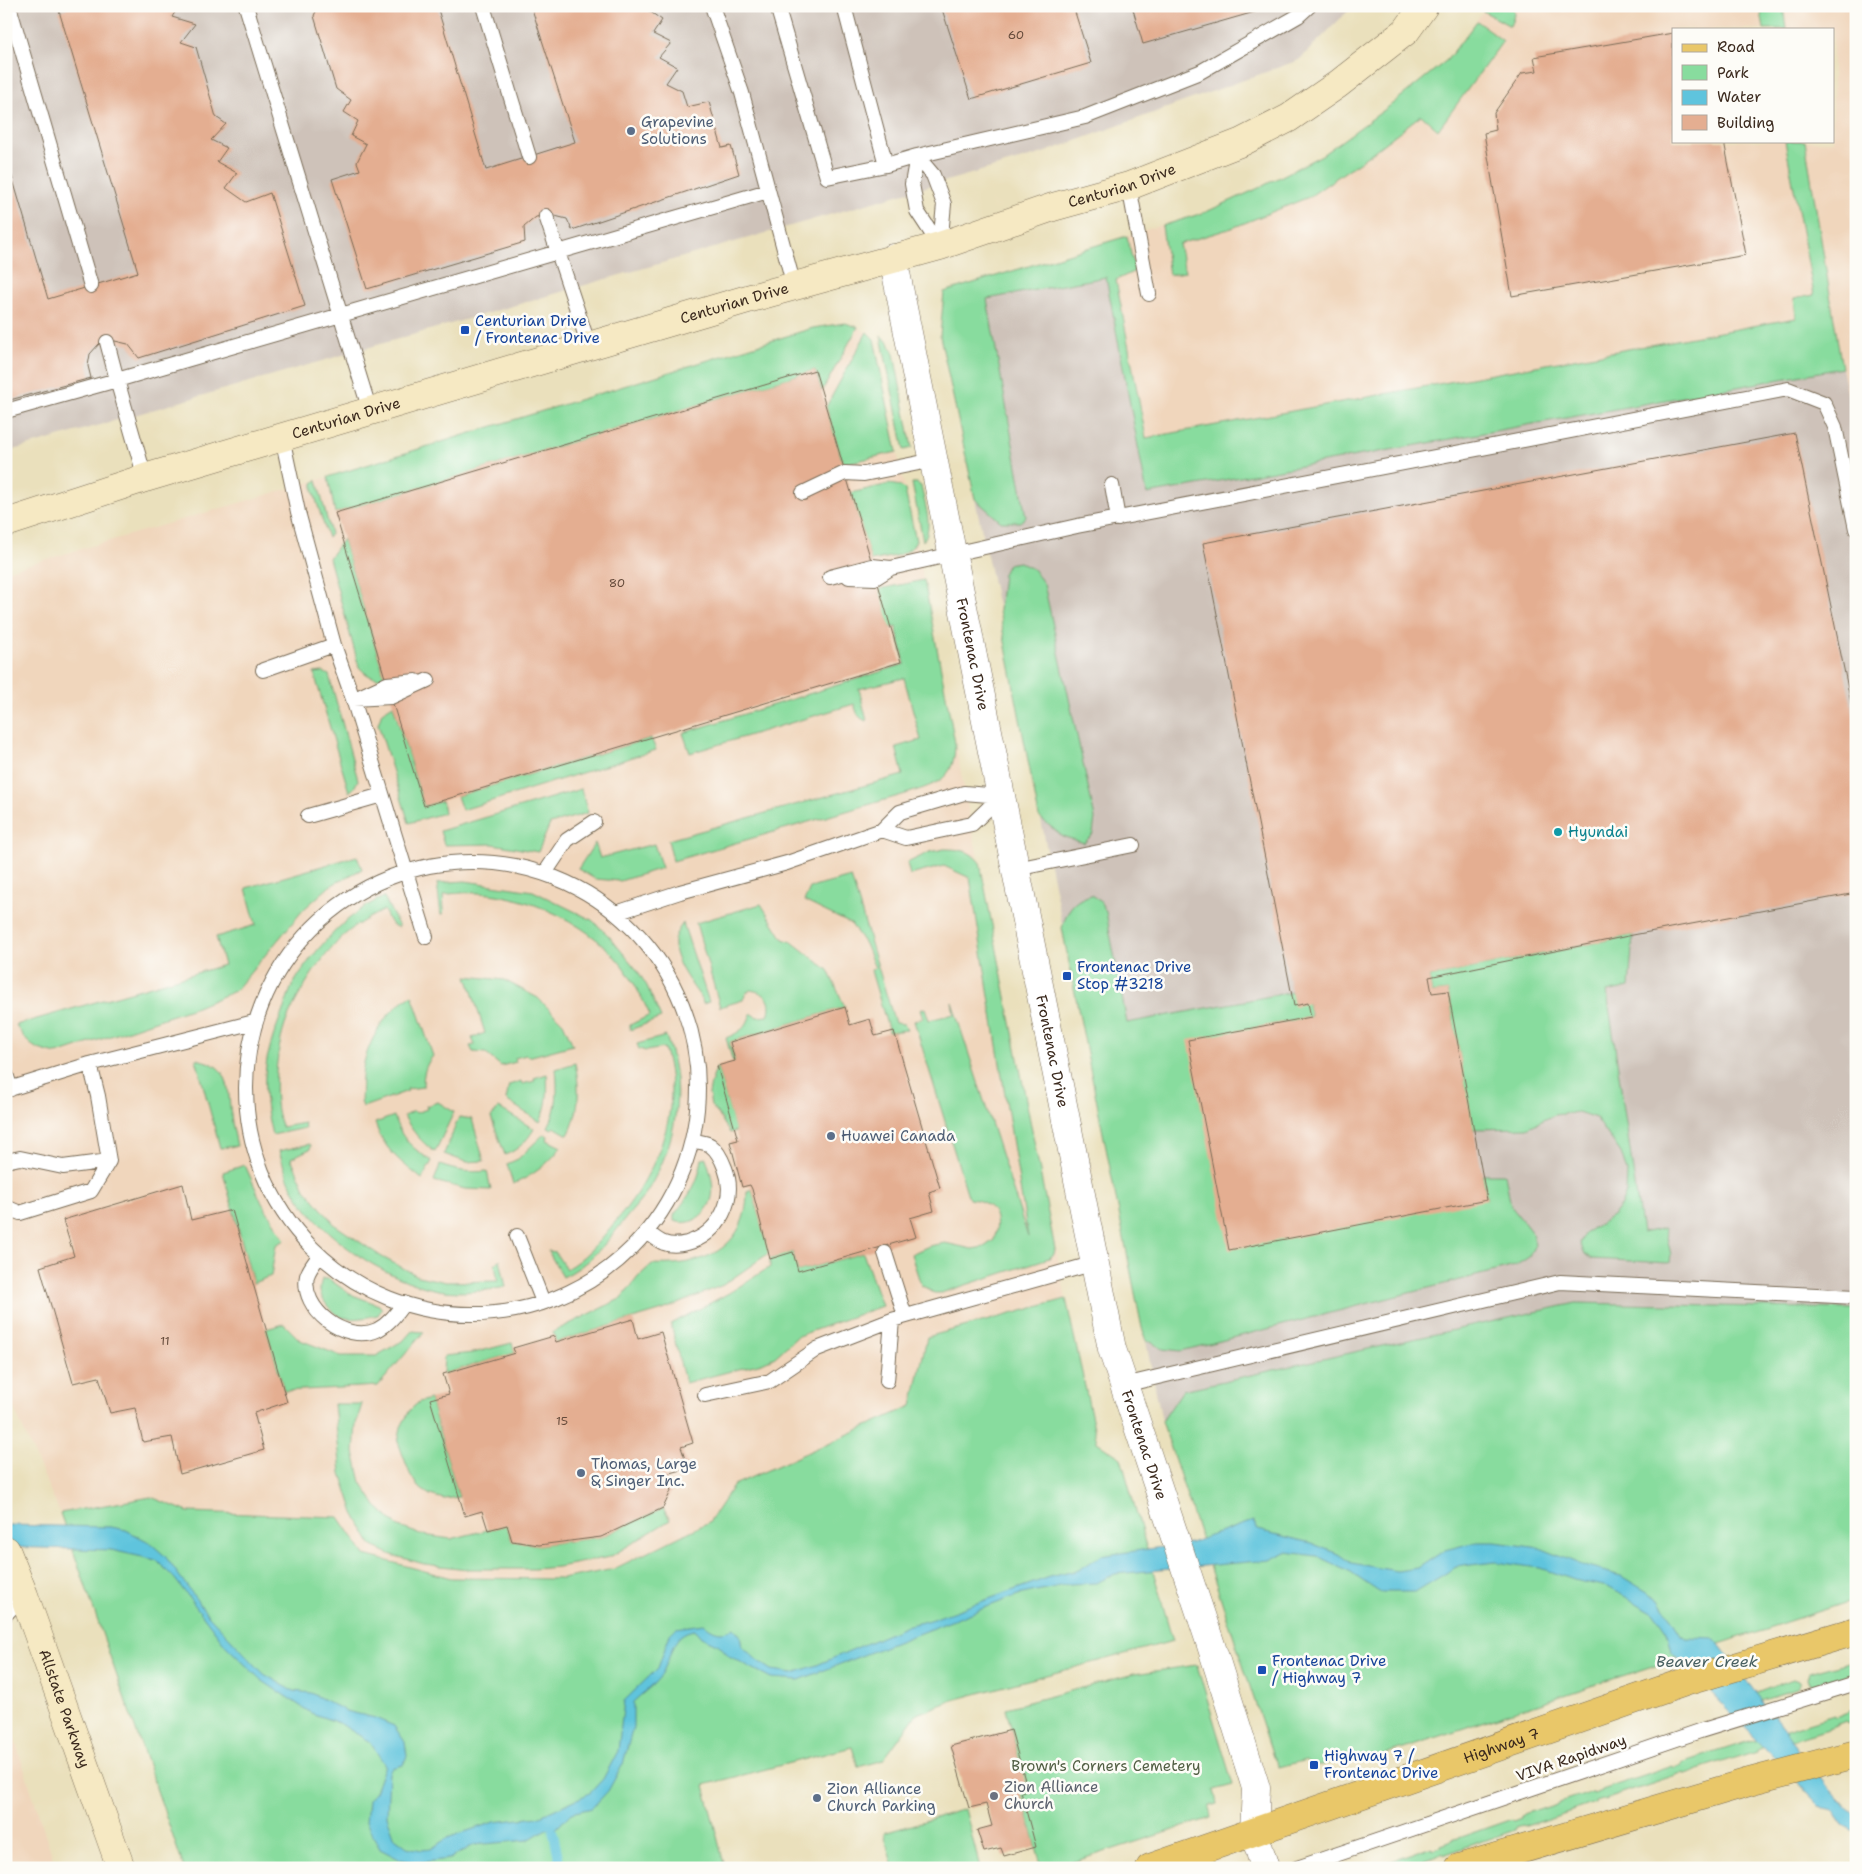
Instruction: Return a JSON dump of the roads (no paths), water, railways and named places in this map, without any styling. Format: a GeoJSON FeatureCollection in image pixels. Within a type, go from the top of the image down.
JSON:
{"type":"FeatureCollection","features":[{"type":"Feature","properties":{"kind":"main road","name":"Highway 7"},"geometry":{"type":"LineString","coordinates":[[1150,1868],[1688,1681],[1856,1631]]}},
{"type":"Feature","properties":{"kind":"main road"},"geometry":{"type":"LineString","coordinates":[[1459,1868],[1749,1782],[1845,1757]]}},
{"type":"Feature","properties":{"kind":"street","name":"Centurian Drive"},"geometry":{"type":"LineString","coordinates":[[6,523],[282,437],[794,286],[940,246],[1053,207],[1129,186],[1242,142],[1289,118],[1337,85],[1406,31],[1424,6]]}},
{"type":"Feature","properties":{"kind":"street","name":"Frontenac Drive"},"geometry":{"type":"LineString","coordinates":[[893,258],[1112,1349],[1210,1642],[1256,1788],[1254,1832],[1265,1868]]}},
{"type":"Feature","properties":{"kind":"street","name":"Allstate Parkway"},"geometry":{"type":"LineString","coordinates":[[6,1550],[12,1600],[121,1868]]}},
{"type":"Feature","properties":{"kind":"lane"},"geometry":{"type":"LineString","coordinates":[[9,6],[91,286]]}},
{"type":"Feature","properties":{"kind":"lane"},"geometry":{"type":"LineString","coordinates":[[246,6],[342,314],[370,411]]}},
{"type":"Feature","properties":{"kind":"lane"},"geometry":{"type":"LineString","coordinates":[[483,6],[529,157]]}},
{"type":"Feature","properties":{"kind":"lane"},"geometry":{"type":"LineString","coordinates":[[712,6],[742,93],[794,286]]}},
{"type":"Feature","properties":{"kind":"lane"},"geometry":{"type":"LineString","coordinates":[[777,6],[827,177],[1086,118],[1200,72],[1298,16],[1309,6]]}},
{"type":"Feature","properties":{"kind":"lane"},"geometry":{"type":"LineString","coordinates":[[844,6],[886,165]]}},
{"type":"Feature","properties":{"kind":"lane"},"geometry":{"type":"LineString","coordinates":[[917,156],[933,175],[944,204],[940,246]]}},
{"type":"Feature","properties":{"kind":"lane"},"geometry":{"type":"LineString","coordinates":[[917,156],[912,184],[917,211],[940,246]]}},
{"type":"Feature","properties":{"kind":"lane"},"geometry":{"type":"LineString","coordinates":[[1129,186],[1149,294]]}},
{"type":"Feature","properties":{"kind":"lane"},"geometry":{"type":"LineString","coordinates":[[6,411],[768,190]]}},
{"type":"Feature","properties":{"kind":"lane"},"geometry":{"type":"LineString","coordinates":[[546,216],[589,346]]}},
{"type":"Feature","properties":{"kind":"lane"},"geometry":{"type":"LineString","coordinates":[[107,342],[146,478]]}},
{"type":"Feature","properties":{"kind":"lane"},"geometry":{"type":"LineString","coordinates":[[830,577],[872,566],[891,568],[1077,526],[1788,389],[1824,402],[1835,426],[1856,529]]}},
{"type":"Feature","properties":{"kind":"lane"},"geometry":{"type":"LineString","coordinates":[[282,437],[298,512],[334,645],[353,699],[426,937]]}},
{"type":"Feature","properties":{"kind":"lane"},"geometry":{"type":"LineString","coordinates":[[804,492],[845,473],[864,474],[934,460]]}},
{"type":"Feature","properties":{"kind":"lane"},"geometry":{"type":"LineString","coordinates":[[1112,486],[1118,519]]}},
{"type":"Feature","properties":{"kind":"lane"},"geometry":{"type":"LineString","coordinates":[[263,670],[334,645]]}},
{"type":"Feature","properties":{"kind":"lane"},"geometry":{"type":"LineString","coordinates":[[616,913],[680,892],[787,863],[882,830],[900,812],[964,793],[1001,796]]}},
{"type":"Feature","properties":{"kind":"lane"},"geometry":{"type":"LineString","coordinates":[[308,816],[382,794]]}},
{"type":"Feature","properties":{"kind":"lane"},"geometry":{"type":"LineString","coordinates":[[882,830],[906,838],[972,824],[1001,796]]}},
{"type":"Feature","properties":{"kind":"lane"},"geometry":{"type":"LineString","coordinates":[[545,873],[567,840],[594,822]]}},
{"type":"Feature","properties":{"kind":"lane"},"geometry":{"type":"LineString","coordinates":[[1016,869],[1133,845]]}},
{"type":"Feature","properties":{"kind":"lane"},"geometry":{"type":"LineString","coordinates":[[492,862],[545,873],[582,890],[616,913],[660,962],[689,1022],[698,1070],[696,1120],[692,1140],[679,1179],[663,1210],[648,1233],[592,1279],[543,1302],[496,1313],[455,1315],[404,1303],[350,1279],[319,1256],[272,1197],[253,1150],[244,1086],[254,1022],[282,962],[326,913],[382,879],[406,870],[436,865],[492,862]]}},
{"type":"Feature","properties":{"kind":"lane"},"geometry":{"type":"LineString","coordinates":[[6,1074],[8,1089],[90,1064],[254,1022]]}},
{"type":"Feature","properties":{"kind":"lane"},"geometry":{"type":"LineString","coordinates":[[6,1207],[20,1213],[91,1191],[109,1161],[98,1096],[90,1064]]}},
{"type":"Feature","properties":{"kind":"lane"},"geometry":{"type":"LineString","coordinates":[[648,1233],[663,1243],[678,1245],[697,1240],[712,1229],[723,1214],[729,1196],[728,1177],[722,1159],[710,1145],[692,1140]]}},
{"type":"Feature","properties":{"kind":"lane"},"geometry":{"type":"LineString","coordinates":[[6,1161],[20,1158],[63,1167],[109,1161]]}},
{"type":"Feature","properties":{"kind":"lane"},"geometry":{"type":"LineString","coordinates":[[517,1236],[543,1302]]}},
{"type":"Feature","properties":{"kind":"lane"},"geometry":{"type":"LineString","coordinates":[[885,1253],[898,1318],[887,1381]]}},
{"type":"Feature","properties":{"kind":"lane"},"geometry":{"type":"LineString","coordinates":[[319,1256],[307,1274],[306,1290],[310,1301],[318,1312],[331,1323],[348,1332],[363,1333],[376,1330],[394,1318],[404,1303]]}},
{"type":"Feature","properties":{"kind":"lane"},"geometry":{"type":"LineString","coordinates":[[705,1395],[770,1381],[817,1349],[898,1318],[1095,1263]]}},
{"type":"Feature","properties":{"kind":"lane"},"geometry":{"type":"LineString","coordinates":[[1124,1385],[1560,1282],[1856,1297]]}},
{"type":"Feature","properties":{"kind":"lane","name":"VIVA Rapidway"},"geometry":{"type":"LineString","coordinates":[[1297,1868],[1700,1731],[1856,1683]]}},
{"type":"Feature","properties":{"kind":"water","name":"Beaver Creek"},"geometry":{"type":"Polygon","coordinates":[[[1253,1521],[1258,1530],[1311,1543],[1338,1554],[1351,1563],[1397,1571],[1418,1568],[1445,1550],[1476,1542],[1495,1542],[1540,1548],[1587,1567],[1621,1576],[1659,1599],[1681,1635],[1686,1638],[1715,1639],[1827,1787],[1849,1811],[1856,1815],[1856,1832],[1843,1825],[1832,1809],[1820,1805],[1672,1652],[1667,1632],[1654,1613],[1608,1587],[1574,1580],[1540,1568],[1495,1562],[1456,1567],[1415,1592],[1379,1592],[1348,1571],[1317,1556],[1286,1552],[1270,1560],[1115,1574],[1096,1583],[1069,1584],[1018,1595],[799,1680],[771,1678],[729,1656],[719,1645],[701,1637],[695,1630],[687,1632],[676,1641],[664,1671],[659,1678],[633,1702],[633,1727],[623,1764],[608,1791],[592,1808],[571,1813],[553,1832],[548,1828],[528,1840],[474,1845],[449,1859],[417,1863],[399,1859],[380,1849],[366,1822],[368,1800],[375,1792],[385,1765],[370,1742],[339,1723],[311,1713],[261,1680],[226,1646],[175,1579],[156,1560],[111,1550],[6,1547],[6,1525],[111,1527],[126,1530],[149,1542],[165,1556],[207,1614],[264,1674],[293,1691],[311,1693],[346,1711],[375,1718],[394,1726],[405,1742],[407,1756],[403,1765],[392,1768],[389,1773],[387,1816],[395,1838],[407,1847],[422,1850],[431,1849],[447,1838],[494,1822],[538,1817],[590,1793],[603,1779],[618,1751],[624,1701],[658,1668],[670,1634],[676,1628],[704,1624],[711,1629],[722,1632],[734,1628],[740,1635],[742,1646],[758,1661],[772,1670],[793,1673],[817,1665],[909,1625],[927,1621],[1050,1577],[1079,1570],[1100,1556],[1190,1543],[1253,1521]]]}},
{"type":"Feature","properties":{"kind":"waterway"},"geometry":{"type":"LineString","coordinates":[[553,1832],[559,1860],[558,1868]]}},
{"type":"Feature","properties":{"kind":"place","name":"Grapevine Solutions"},"geometry":{"type":"Point","coordinates":[631,131]}},
{"type":"Feature","properties":{"kind":"place","name":"Centurian Drive / Frontenac Drive"},"geometry":{"type":"Point","coordinates":[465,330]}},
{"type":"Feature","properties":{"kind":"place","name":"Hyundai"},"geometry":{"type":"Point","coordinates":[1558,832]}},
{"type":"Feature","properties":{"kind":"place","name":"Frontenac Drive Stop #3218"},"geometry":{"type":"Point","coordinates":[1067,976]}},
{"type":"Feature","properties":{"kind":"place","name":"Huawei Canada"},"geometry":{"type":"Point","coordinates":[831,1136]}},
{"type":"Feature","properties":{"kind":"place","name":"Thomas, Large & Singer Inc."},"geometry":{"type":"Point","coordinates":[581,1473]}},
{"type":"Feature","properties":{"kind":"place","name":"Frontenac Drive / Highway 7"},"geometry":{"type":"Point","coordinates":[1262,1670]}},
{"type":"Feature","properties":{"kind":"place","name":"Highway 7 / Frontenac Drive"},"geometry":{"type":"Point","coordinates":[1314,1765]}},
{"type":"Feature","properties":{"kind":"place","name":"Zion Alliance Church"},"geometry":{"type":"Point","coordinates":[994,1796]}},
{"type":"Feature","properties":{"kind":"place","name":"Zion Alliance Church Parking"},"geometry":{"type":"Point","coordinates":[817,1798]}},
{"type":"Feature","properties":{"kind":"park label","name":"Brown's Corners Cemetery"},"geometry":{"type":"Point","coordinates":[1106,1766]}}]}
